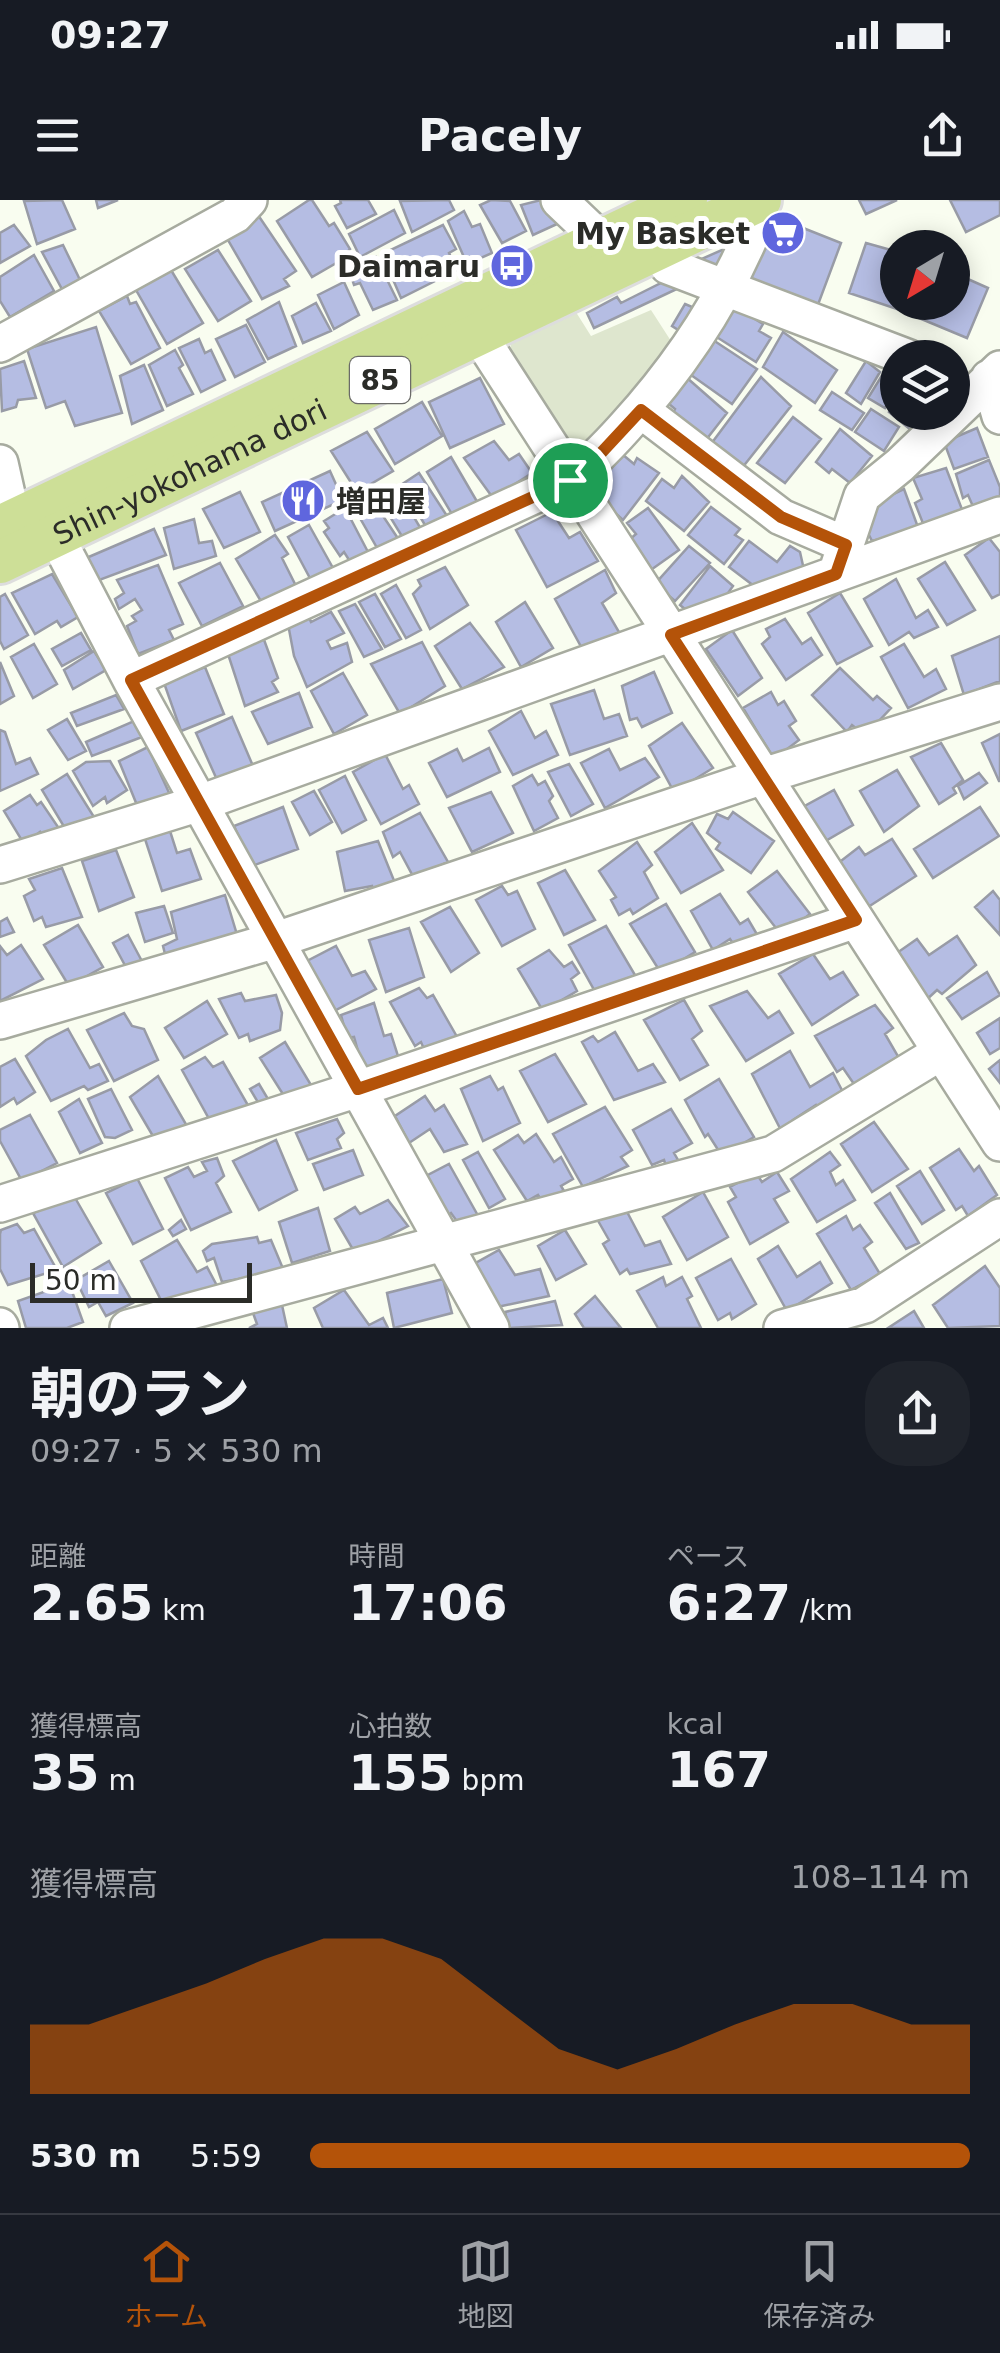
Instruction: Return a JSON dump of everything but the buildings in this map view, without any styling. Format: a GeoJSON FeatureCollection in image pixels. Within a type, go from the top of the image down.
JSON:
{"type":"FeatureCollection","features":[{"type":"Feature","properties":{"kind":"main road","name":"Shin-yokohama dori"},"geometry":{"type":"LineString","coordinates":[[0,562],[468,320],[601,240],[648,236],[686,200]]}},
{"type":"Feature","properties":{"kind":"main road","name":"Shin-yokohama dori"},"geometry":{"type":"LineString","coordinates":[[6,524],[648,236],[748,203]]}},
{"type":"Feature","properties":{"kind":"street"},"geometry":{"type":"LineString","coordinates":[[0,344],[216,212],[235,214],[248,200]]}},
{"type":"Feature","properties":{"kind":"street"},"geometry":{"type":"LineString","coordinates":[[560,200],[601,240]]}},
{"type":"Feature","properties":{"kind":"street"},"geometry":{"type":"LineString","coordinates":[[131,680],[570,480],[589,466],[660,389],[728,289],[751,235],[748,203]]}},
{"type":"Feature","properties":{"kind":"street"},"geometry":{"type":"LineString","coordinates":[[648,236],[668,266],[880,347]]}},
{"type":"Feature","properties":{"kind":"street"},"geometry":{"type":"LineString","coordinates":[[468,320],[1000,1143]]}},
{"type":"Feature","properties":{"kind":"street"},"geometry":{"type":"LineString","coordinates":[[841,559],[862,496],[900,466],[981,376],[1000,416]]}},
{"type":"Feature","properties":{"kind":"street"},"geometry":{"type":"LineString","coordinates":[[641,410],[841,559]]}},
{"type":"Feature","properties":{"kind":"street"},"geometry":{"type":"LineString","coordinates":[[0,463],[6,524]]}},
{"type":"Feature","properties":{"kind":"street"},"geometry":{"type":"LineString","coordinates":[[0,865],[200,803],[671,635],[841,559],[1000,515]]}},
{"type":"Feature","properties":{"kind":"street"},"geometry":{"type":"LineString","coordinates":[[56,536],[131,680],[491,1328]]}},
{"type":"Feature","properties":{"kind":"street"},"geometry":{"type":"LineString","coordinates":[[0,1022],[276,940],[763,776],[1000,702]]}},
{"type":"Feature","properties":{"kind":"street"},"geometry":{"type":"LineString","coordinates":[[0,1204],[358,1089],[856,920]]}},
{"type":"Feature","properties":{"kind":"street"},"geometry":{"type":"LineString","coordinates":[[128,1328],[773,1154],[941,1052]]}},
{"type":"Feature","properties":{"kind":"street"},"geometry":{"type":"LineString","coordinates":[[782,1328],[865,1305],[1000,1217]]}},
{"type":"Feature","properties":{"kind":"green space"},"geometry":{"type":"Polygon","coordinates":[[[574,309],[591,336],[651,310],[671,341],[670,361],[571,460],[518,379],[511,347],[521,332],[574,309]]]}},
{"type":"Feature","properties":{"kind":"place","name":"My Basket"},"geometry":{"type":"Point","coordinates":[783,233]}},
{"type":"Feature","properties":{"kind":"place","name":"Daimaru"},"geometry":{"type":"Point","coordinates":[512,266]}},
{"type":"Feature","properties":{"kind":"place","name":"増田屋"},"geometry":{"type":"Point","coordinates":[303,501]}},
{"type":"Feature","properties":{"kind":"route"},"geometry":{"type":"LineString","coordinates":[[641,410],[781,517],[846,545],[836,574],[671,635],[856,920],[358,1089],[131,680],[570,480],[589,466],[641,410]]}}]}
